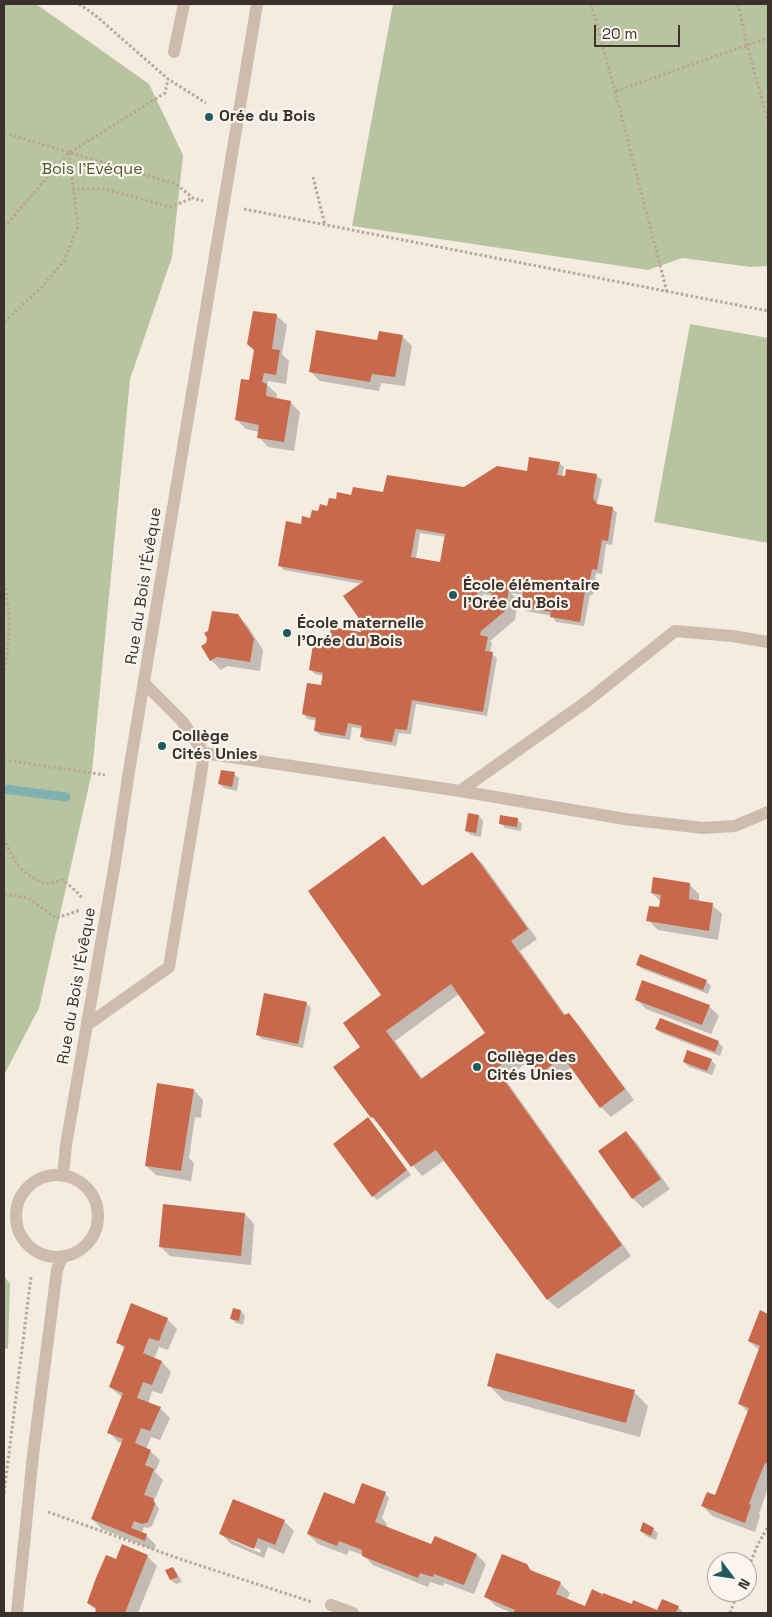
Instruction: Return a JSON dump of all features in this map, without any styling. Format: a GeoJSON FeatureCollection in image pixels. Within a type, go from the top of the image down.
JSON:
{"type":"FeatureCollection","features":[{"type":"Feature","properties":{"kind":"street"},"geometry":{"type":"LineString","coordinates":[[174,52],[184,4]]}},
{"type":"Feature","properties":{"kind":"street","name":"Rue du Bois l'Évêque"},"geometry":{"type":"LineString","coordinates":[[63,1174],[66,1145],[116,857],[257,4]]}},
{"type":"Feature","properties":{"kind":"street"},"geometry":{"type":"LineString","coordinates":[[460,791],[586,702],[675,631],[732,636],[768,642]]}},
{"type":"Feature","properties":{"kind":"street"},"geometry":{"type":"LineString","coordinates":[[87,1025],[169,967],[204,753],[182,721],[144,683]]}},
{"type":"Feature","properties":{"kind":"street"},"geometry":{"type":"LineString","coordinates":[[204,753],[460,791],[625,819],[703,828],[735,826],[768,812]]}},
{"type":"Feature","properties":{"kind":"street"},"geometry":{"type":"LineString","coordinates":[[63,1174],[76,1179],[86,1186],[94,1197],[98,1210],[97,1223],[93,1235],[74,1253],[62,1257],[47,1256],[34,1251],[24,1242],[17,1229],[15,1215],[18,1201],[25,1189],[36,1180],[49,1175],[63,1174]]}},
{"type":"Feature","properties":{"kind":"street"},"geometry":{"type":"LineString","coordinates":[[17,1613],[33,1455],[57,1270],[62,1257]]}},
{"type":"Feature","properties":{"kind":"street"},"geometry":{"type":"LineString","coordinates":[[331,1605],[353,1613]]}},
{"type":"Feature","properties":{"kind":"path"},"geometry":{"type":"LineString","coordinates":[[78,4],[95,15],[168,79],[206,103]]}},
{"type":"Feature","properties":{"kind":"path"},"geometry":{"type":"LineString","coordinates":[[591,4],[667,292]]}},
{"type":"Feature","properties":{"kind":"path"},"geometry":{"type":"LineString","coordinates":[[738,4],[746,45],[768,121]]}},
{"type":"Feature","properties":{"kind":"path"},"geometry":{"type":"LineString","coordinates":[[615,92],[768,38]]}},
{"type":"Feature","properties":{"kind":"path"},"geometry":{"type":"LineString","coordinates":[[4,227],[69,153],[165,93],[168,79]]}},
{"type":"Feature","properties":{"kind":"path"},"geometry":{"type":"LineString","coordinates":[[4,133],[176,184],[193,198],[170,207],[105,189],[72,189]]}},
{"type":"Feature","properties":{"kind":"path"},"geometry":{"type":"LineString","coordinates":[[4,322],[41,288],[64,261],[78,226],[69,153]]}},
{"type":"Feature","properties":{"kind":"path"},"geometry":{"type":"LineString","coordinates":[[313,177],[325,225]]}},
{"type":"Feature","properties":{"kind":"path"},"geometry":{"type":"LineString","coordinates":[[255,211],[768,312]]}},
{"type":"Feature","properties":{"kind":"path"},"geometry":{"type":"LineString","coordinates":[[4,583],[7,594],[8,652],[4,671]]}},
{"type":"Feature","properties":{"kind":"path"},"geometry":{"type":"LineString","coordinates":[[4,760],[106,775]]}},
{"type":"Feature","properties":{"kind":"path"},"geometry":{"type":"LineString","coordinates":[[4,838],[13,860],[26,874],[45,884],[63,880],[83,899]]}},
{"type":"Feature","properties":{"kind":"path"},"geometry":{"type":"LineString","coordinates":[[4,894],[28,898],[56,918],[81,910]]}},
{"type":"Feature","properties":{"kind":"path"},"geometry":{"type":"LineString","coordinates":[[4,1493],[30,1277]]}},
{"type":"Feature","properties":{"kind":"path"},"geometry":{"type":"LineString","coordinates":[[29,1505],[182,1560],[305,1601],[331,1605]]}},
{"type":"Feature","properties":{"kind":"path"},"geometry":{"type":"LineString","coordinates":[[755,1552],[768,1527]]}},
{"type":"Feature","properties":{"kind":"green space","name":"Bois l'Evéque"},"geometry":{"type":"Polygon","coordinates":[[[4,4],[36,4],[149,84],[183,155],[172,257],[130,379],[92,772],[39,1008],[4,1075],[4,4]]]}},
{"type":"Feature","properties":{"kind":"green space"},"geometry":{"type":"Polygon","coordinates":[[[393,4],[768,4],[768,266],[751,267],[682,258],[648,270],[352,226],[393,4]]]}},
{"type":"Feature","properties":{"kind":"green space"},"geometry":{"type":"Polygon","coordinates":[[[690,324],[768,338],[768,543],[654,522],[690,324]]]}},
{"type":"Feature","properties":{"kind":"green space"},"geometry":{"type":"Polygon","coordinates":[[[4,1276],[10,1284],[8,1349],[4,1348],[4,1276]]]}},
{"type":"Feature","properties":{"kind":"building"},"geometry":{"type":"Polygon","coordinates":[[[253,311],[277,314],[272,349],[280,350],[276,375],[264,373],[262,382],[267,384],[266,396],[291,401],[284,442],[257,438],[259,425],[235,420],[241,379],[249,380],[254,350],[247,344],[253,311]]]}},
{"type":"Feature","properties":{"kind":"building"},"geometry":{"type":"Polygon","coordinates":[[[316,330],[377,340],[379,331],[403,335],[395,377],[372,374],[370,382],[309,372],[316,330]]]}},
{"type":"Feature","properties":{"kind":"building"},"geometry":{"type":"Polygon","coordinates":[[[529,457],[560,462],[557,475],[565,476],[566,469],[597,474],[593,498],[597,504],[613,507],[608,541],[602,540],[597,570],[592,569],[588,591],[585,591],[580,622],[550,617],[551,612],[520,607],[523,592],[509,589],[505,611],[481,631],[480,635],[488,637],[485,651],[493,652],[483,712],[412,700],[407,730],[395,729],[392,742],[360,737],[362,726],[348,723],[345,736],[314,731],[316,718],[302,714],[307,683],[321,685],[323,673],[309,670],[314,638],[329,640],[331,627],[361,632],[363,624],[343,596],[364,581],[278,566],[286,521],[301,524],[302,516],[310,518],[312,510],[318,511],[320,504],[327,506],[329,498],[336,499],[337,492],[351,495],[353,487],[383,492],[387,475],[464,487],[497,466],[527,471],[529,457]],[[416,529],[411,557],[440,562],[445,534],[416,529]],[[478,590],[477,597],[490,600],[492,593],[478,590]]]}},
{"type":"Feature","properties":{"kind":"building"},"geometry":{"type":"Polygon","coordinates":[[[212,611],[238,614],[254,639],[250,662],[217,657],[210,661],[201,646],[206,643],[207,638],[204,633],[208,631],[212,611]]]}},
{"type":"Feature","properties":{"kind":"building"},"geometry":{"type":"Polygon","coordinates":[[[221,770],[235,772],[232,787],[218,784],[221,770]]]}},
{"type":"Feature","properties":{"kind":"building"},"geometry":{"type":"Polygon","coordinates":[[[468,813],[479,815],[476,833],[465,831],[468,813]]]}},
{"type":"Feature","properties":{"kind":"building"},"geometry":{"type":"Polygon","coordinates":[[[500,815],[518,818],[517,827],[499,824],[500,815]]]}},
{"type":"Feature","properties":{"kind":"building"},"geometry":{"type":"Polygon","coordinates":[[[384,836],[422,886],[472,852],[528,929],[511,941],[564,1015],[569,1013],[625,1089],[600,1108],[563,1057],[538,1075],[520,1051],[496,1069],[622,1245],[547,1300],[436,1150],[411,1167],[333,1067],[360,1047],[343,1023],[381,995],[308,891],[384,836]],[[451,984],[386,1031],[421,1079],[485,1033],[451,984]]]}},
{"type":"Feature","properties":{"kind":"building"},"geometry":{"type":"Polygon","coordinates":[[[653,877],[690,883],[689,899],[713,903],[709,931],[646,921],[649,906],[659,907],[661,895],[651,893],[653,877]]]}},
{"type":"Feature","properties":{"kind":"building"},"geometry":{"type":"Polygon","coordinates":[[[640,954],[707,980],[703,990],[636,965],[640,954]]]}},
{"type":"Feature","properties":{"kind":"building"},"geometry":{"type":"Polygon","coordinates":[[[642,980],[710,1005],[702,1025],[635,1000],[642,980]]]}},
{"type":"Feature","properties":{"kind":"building"},"geometry":{"type":"Polygon","coordinates":[[[264,993],[307,1002],[298,1044],[256,1035],[264,993]]]}},
{"type":"Feature","properties":{"kind":"building"},"geometry":{"type":"Polygon","coordinates":[[[660,1018],[719,1041],[715,1052],[655,1029],[660,1018]]]}},
{"type":"Feature","properties":{"kind":"building"},"geometry":{"type":"Polygon","coordinates":[[[687,1050],[712,1059],[707,1071],[683,1062],[687,1050]]]}},
{"type":"Feature","properties":{"kind":"building"},"geometry":{"type":"Polygon","coordinates":[[[157,1083],[194,1089],[181,1171],[145,1166],[157,1083]]]}},
{"type":"Feature","properties":{"kind":"building"},"geometry":{"type":"Polygon","coordinates":[[[368,1117],[407,1170],[372,1197],[333,1144],[368,1117]]]}},
{"type":"Feature","properties":{"kind":"building"},"geometry":{"type":"Polygon","coordinates":[[[626,1131],[661,1179],[632,1199],[598,1151],[626,1131]]]}},
{"type":"Feature","properties":{"kind":"building"},"geometry":{"type":"Polygon","coordinates":[[[163,1204],[245,1213],[241,1256],[159,1247],[163,1204]]]}},
{"type":"Feature","properties":{"kind":"building"},"geometry":{"type":"Polygon","coordinates":[[[131,1303],[168,1318],[159,1341],[149,1338],[143,1353],[162,1361],[152,1385],[143,1382],[137,1398],[161,1407],[150,1431],[141,1428],[135,1443],[151,1450],[145,1465],[154,1469],[144,1495],[153,1498],[155,1504],[148,1522],[142,1524],[134,1521],[131,1528],[147,1534],[145,1541],[91,1519],[123,1439],[107,1433],[123,1393],[109,1387],[125,1346],[116,1343],[131,1303]]]}},
{"type":"Feature","properties":{"kind":"building"},"geometry":{"type":"Polygon","coordinates":[[[233,1308],[241,1310],[239,1321],[230,1319],[233,1308]]]}},
{"type":"Feature","properties":{"kind":"building"},"geometry":{"type":"Polygon","coordinates":[[[760,1310],[768,1314],[768,1464],[765,1463],[758,1480],[749,1504],[751,1505],[745,1523],[701,1506],[707,1492],[715,1495],[749,1408],[738,1404],[760,1346],[748,1341],[760,1310]]]}},
{"type":"Feature","properties":{"kind":"building"},"geometry":{"type":"Polygon","coordinates":[[[496,1353],[635,1390],[626,1423],[487,1386],[496,1353]]]}},
{"type":"Feature","properties":{"kind":"building"},"geometry":{"type":"Polygon","coordinates":[[[362,1483],[386,1492],[375,1522],[431,1544],[435,1536],[477,1554],[464,1585],[434,1574],[433,1577],[420,1573],[418,1578],[362,1556],[362,1550],[339,1541],[337,1546],[307,1534],[324,1492],[354,1504],[362,1483]]]}},
{"type":"Feature","properties":{"kind":"building"},"geometry":{"type":"Polygon","coordinates":[[[233,1499],[285,1520],[275,1545],[258,1538],[254,1549],[219,1534],[233,1499]]]}},
{"type":"Feature","properties":{"kind":"building"},"geometry":{"type":"Polygon","coordinates":[[[643,1522],[654,1528],[651,1536],[640,1531],[643,1522]]]}},
{"type":"Feature","properties":{"kind":"building"},"geometry":{"type":"Polygon","coordinates":[[[122,1544],[148,1555],[125,1613],[95,1613],[96,1608],[87,1603],[96,1578],[106,1555],[116,1559],[122,1544]]]}},
{"type":"Feature","properties":{"kind":"building"},"geometry":{"type":"Polygon","coordinates":[[[502,1554],[527,1564],[530,1570],[561,1582],[556,1594],[585,1606],[592,1589],[602,1594],[601,1599],[603,1593],[632,1604],[633,1600],[657,1610],[662,1599],[679,1606],[676,1613],[513,1613],[515,1610],[484,1597],[502,1554]]]}},
{"type":"Feature","properties":{"kind":"building"},"geometry":{"type":"Polygon","coordinates":[[[173,1567],[178,1577],[170,1580],[165,1570],[173,1567]]]}},
{"type":"Feature","properties":{"kind":"waterway"},"geometry":{"type":"LineString","coordinates":[[4,789],[66,797]]}},
{"type":"Feature","properties":{"kind":"place","name":"Orée du Bois"},"geometry":{"type":"Point","coordinates":[209,117]}},
{"type":"Feature","properties":{"kind":"place","name":"École élémentaire l'Orée du Bois"},"geometry":{"type":"Point","coordinates":[453,595]}},
{"type":"Feature","properties":{"kind":"place","name":"École maternelle l'Orée du Bois"},"geometry":{"type":"Point","coordinates":[287,633]}},
{"type":"Feature","properties":{"kind":"place","name":"Collège Cités Unies"},"geometry":{"type":"Point","coordinates":[162,746]}},
{"type":"Feature","properties":{"kind":"place","name":"Collège des Cités Unies"},"geometry":{"type":"Point","coordinates":[477,1067]}}]}
